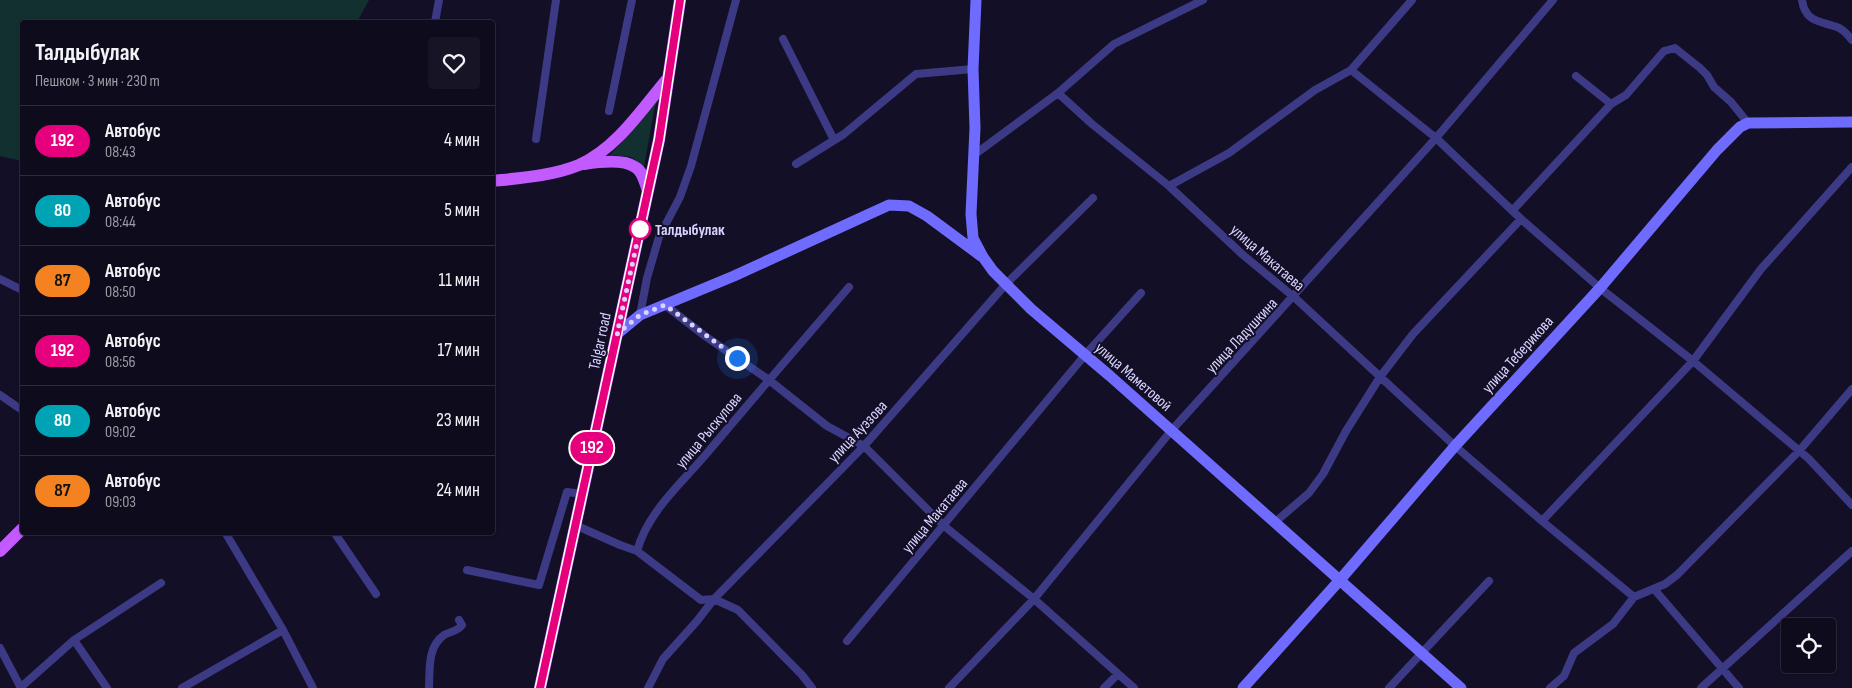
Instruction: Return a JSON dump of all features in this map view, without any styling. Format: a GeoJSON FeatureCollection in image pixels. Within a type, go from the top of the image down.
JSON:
{"type":"FeatureCollection","features":[{"type":"Feature","properties":{"kind":"main road","name":"Talgar road"},"geometry":{"type":"LineString","coordinates":[[540,688],[659,140],[680,0]]}},
{"type":"Feature","properties":{"kind":"main road"},"geometry":{"type":"LineString","coordinates":[[579,165],[602,151],[621,134],[668,78]]}},
{"type":"Feature","properties":{"kind":"main road"},"geometry":{"type":"LineString","coordinates":[[495,181],[558,171],[579,165],[618,162],[636,166],[643,176],[648,192]]}},
{"type":"Feature","properties":{"kind":"main road"},"geometry":{"type":"LineString","coordinates":[[0,551],[20,531]]}},
{"type":"Feature","properties":{"kind":"street"},"geometry":{"type":"LineString","coordinates":[[435,20],[439,0]]}},
{"type":"Feature","properties":{"kind":"street"},"geometry":{"type":"LineString","coordinates":[[536,139],[556,0]]}},
{"type":"Feature","properties":{"kind":"street"},"geometry":{"type":"LineString","coordinates":[[610,111],[632,0]]}},
{"type":"Feature","properties":{"kind":"street"},"geometry":{"type":"LineString","coordinates":[[640,315],[647,278],[659,237],[680,197],[691,166],[736,0]]}},
{"type":"Feature","properties":{"kind":"street","name":"улица Маметовой"},"geometry":{"type":"LineString","coordinates":[[976,0],[973,69],[974,155],[972,214],[973,238],[983,257],[1031,309],[1171,430],[1461,688]]}},
{"type":"Feature","properties":{"kind":"street"},"geometry":{"type":"LineString","coordinates":[[974,155],[1058,92],[1114,44],[1203,0]]}},
{"type":"Feature","properties":{"kind":"street"},"geometry":{"type":"LineString","coordinates":[[1170,186],[1229,153],[1315,90],[1351,70],[1412,0]]}},
{"type":"Feature","properties":{"kind":"street","name":"улица Ладушкина"},"geometry":{"type":"LineString","coordinates":[[949,688],[1034,599],[1171,430],[1294,297],[1436,138],[1553,0]]}},
{"type":"Feature","properties":{"kind":"street"},"geometry":{"type":"LineString","coordinates":[[1802,0],[1803,9],[1810,18],[1838,28],[1852,40]]}},
{"type":"Feature","properties":{"kind":"street"},"geometry":{"type":"LineString","coordinates":[[783,39],[834,140]]}},
{"type":"Feature","properties":{"kind":"street"},"geometry":{"type":"LineString","coordinates":[[1513,210],[1611,104],[1626,95],[1664,51],[1675,48],[1707,75],[1714,87],[1731,102],[1748,123],[1852,122]]}},
{"type":"Feature","properties":{"kind":"street"},"geometry":{"type":"LineString","coordinates":[[796,164],[834,140],[872,112],[916,74],[973,69]]}},
{"type":"Feature","properties":{"kind":"street"},"geometry":{"type":"LineString","coordinates":[[1351,70],[1436,138],[1513,210],[1521,220],[1600,288],[1693,361],[1810,459],[1852,505]]}},
{"type":"Feature","properties":{"kind":"street"},"geometry":{"type":"LineString","coordinates":[[1576,76],[1611,104]]}},
{"type":"Feature","properties":{"kind":"street","name":"улица Макатаева"},"geometry":{"type":"LineString","coordinates":[[1058,92],[1092,124],[1170,186],[1243,255],[1294,297],[1455,446],[1634,597]]}},
{"type":"Feature","properties":{"kind":"street","name":"улица Теберикова"},"geometry":{"type":"LineString","coordinates":[[1243,688],[1339,581],[1455,446],[1600,288],[1717,150],[1740,127],[1748,123]]}},
{"type":"Feature","properties":{"kind":"street"},"geometry":{"type":"LineString","coordinates":[[1542,521],[1693,361],[1761,269],[1852,166]]}},
{"type":"Feature","properties":{"kind":"street","name":"улица Ауэзова"},"geometry":{"type":"LineString","coordinates":[[648,688],[663,659],[714,599],[864,446],[1006,284],[1094,198]]}},
{"type":"Feature","properties":{"kind":"street"},"geometry":{"type":"LineString","coordinates":[[617,334],[640,315],[734,276],[889,205],[909,206],[927,216],[983,257]]}},
{"type":"Feature","properties":{"kind":"street"},"geometry":{"type":"LineString","coordinates":[[1274,523],[1309,493],[1323,474],[1346,431],[1380,377],[1413,334],[1521,220]]}},
{"type":"Feature","properties":{"kind":"street"},"geometry":{"type":"LineString","coordinates":[[0,279],[20,289]]}},
{"type":"Feature","properties":{"kind":"street","name":"улица Рыскулова"},"geometry":{"type":"LineString","coordinates":[[637,551],[640,539],[657,510],[849,287]]}},
{"type":"Feature","properties":{"kind":"street","name":"улица Макатаева"},"geometry":{"type":"LineString","coordinates":[[847,641],[1085,355],[1141,293]]}},
{"type":"Feature","properties":{"kind":"street"},"geometry":{"type":"LineString","coordinates":[[665,305],[705,336],[768,380],[827,426],[864,446],[943,525],[1034,599],[1134,688]]}},
{"type":"Feature","properties":{"kind":"street"},"geometry":{"type":"LineString","coordinates":[[1550,688],[1564,676],[1574,653],[1613,624],[1634,597],[1664,584],[1677,575],[1799,451],[1852,389]]}},
{"type":"Feature","properties":{"kind":"street"},"geometry":{"type":"LineString","coordinates":[[0,395],[20,409]]}},
{"type":"Feature","properties":{"kind":"street"},"geometry":{"type":"LineString","coordinates":[[467,570],[539,585],[567,492],[582,494]]}},
{"type":"Feature","properties":{"kind":"street"},"geometry":{"type":"LineString","coordinates":[[575,525],[637,551],[701,600],[714,599],[738,610],[802,675],[812,688]]}},
{"type":"Feature","properties":{"kind":"street"},"geometry":{"type":"LineString","coordinates":[[227,535],[283,630],[313,688]]}},
{"type":"Feature","properties":{"kind":"street"},"geometry":{"type":"LineString","coordinates":[[336,535],[376,594]]}},
{"type":"Feature","properties":{"kind":"street"},"geometry":{"type":"LineString","coordinates":[[1701,688],[1852,551]]}},
{"type":"Feature","properties":{"kind":"street"},"geometry":{"type":"LineString","coordinates":[[1389,688],[1489,581]]}},
{"type":"Feature","properties":{"kind":"street"},"geometry":{"type":"LineString","coordinates":[[0,648],[21,688],[74,640],[161,582]]}},
{"type":"Feature","properties":{"kind":"street"},"geometry":{"type":"LineString","coordinates":[[1654,589],[1739,688]]}},
{"type":"Feature","properties":{"kind":"street"},"geometry":{"type":"LineString","coordinates":[[428,688],[431,652],[443,636],[458,630],[462,625],[459,620]]}},
{"type":"Feature","properties":{"kind":"street"},"geometry":{"type":"LineString","coordinates":[[182,688],[283,630]]}},
{"type":"Feature","properties":{"kind":"street"},"geometry":{"type":"LineString","coordinates":[[74,640],[107,688]]}},
{"type":"Feature","properties":{"kind":"street"},"geometry":{"type":"LineString","coordinates":[[1104,688],[1118,674]]}},
{"type":"Feature","properties":{"kind":"green space"},"geometry":{"type":"Polygon","coordinates":[[[0,0],[369,0],[358,20],[20,20],[20,161],[0,156],[0,0]]]}},
{"type":"Feature","properties":{"kind":"green space"},"geometry":{"type":"Polygon","coordinates":[[[659,95],[654,111],[644,167],[631,157],[610,155],[629,134],[659,95]]]}},
{"type":"Feature","properties":{"kind":"bus line","name":"192"},"geometry":{"type":"LineString","coordinates":[[540,688],[659,140],[680,0]]}},
{"type":"Feature","properties":{"kind":"place","name":"Талдыбулак"},"geometry":{"type":"Point","coordinates":[640,229]}},
{"type":"Feature","properties":{"kind":"route"},"geometry":{"type":"LineString","coordinates":[[640,229],[617,334],[640,315],[665,305],[737,358]]}}]}
